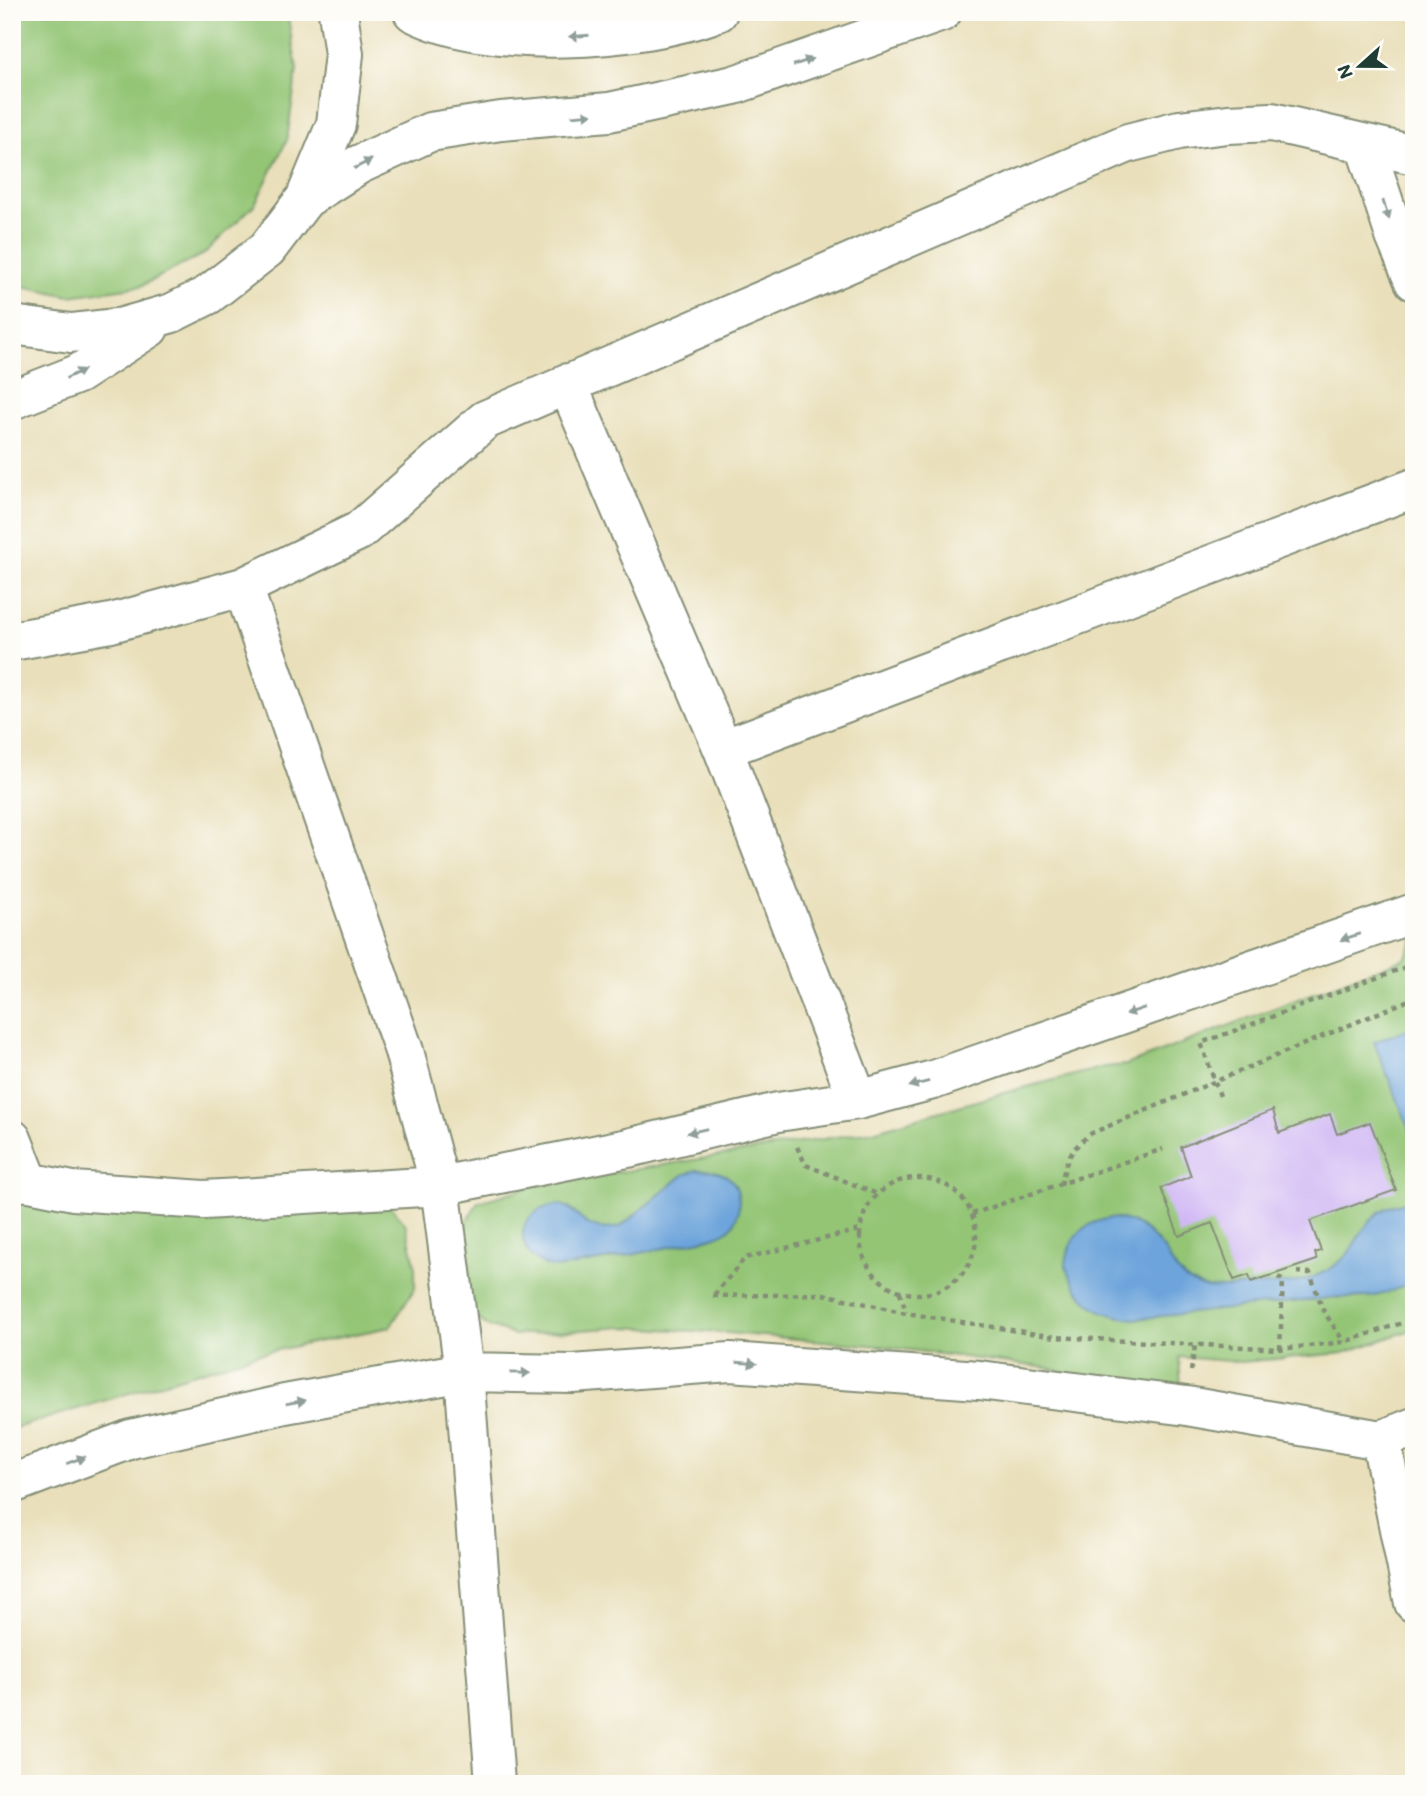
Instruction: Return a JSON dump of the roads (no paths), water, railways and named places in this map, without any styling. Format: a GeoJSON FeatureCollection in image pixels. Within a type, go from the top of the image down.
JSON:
{"type":"FeatureCollection","features":[{"type":"Feature","properties":{"kind":"street"},"geometry":{"type":"LineString","coordinates":[[12,400],[78,374],[172,313],[208,295],[267,249],[305,199],[335,124],[344,54],[338,12]]}},
{"type":"Feature","properties":{"kind":"street"},"geometry":{"type":"LineString","coordinates":[[413,12],[430,21],[481,34],[534,39],[620,33],[697,20],[718,12]]}},
{"type":"Feature","properties":{"kind":"street"},"geometry":{"type":"LineString","coordinates":[[305,199],[358,165],[430,132],[501,121],[609,112],[734,85],[942,12]]}},
{"type":"Feature","properties":{"kind":"street"},"geometry":{"type":"LineString","coordinates":[[12,641],[111,623],[243,587],[359,531],[485,420],[1128,143],[1179,130],[1272,122],[1414,155]]}},
{"type":"Feature","properties":{"kind":"street"},"geometry":{"type":"LineString","coordinates":[[1365,145],[1395,236],[1414,281]]}},
{"type":"Feature","properties":{"kind":"street"},"geometry":{"type":"LineString","coordinates":[[12,325],[71,333],[123,327],[172,313]]}},
{"type":"Feature","properties":{"kind":"street"},"geometry":{"type":"LineString","coordinates":[[566,383],[723,749],[858,1100]]}},
{"type":"Feature","properties":{"kind":"street"},"geometry":{"type":"LineString","coordinates":[[723,749],[1414,488]]}},
{"type":"Feature","properties":{"kind":"street"},"geometry":{"type":"LineString","coordinates":[[243,587],[404,1051],[440,1186],[464,1372],[494,1784],[506,1784]]}},
{"type":"Feature","properties":{"kind":"street"},"geometry":{"type":"LineString","coordinates":[[12,1139],[21,1181],[73,1191],[204,1200],[440,1186],[628,1148],[778,1112],[858,1100],[933,1080],[1414,913]]}},
{"type":"Feature","properties":{"kind":"street"},"geometry":{"type":"LineString","coordinates":[[12,1484],[131,1439],[285,1404],[464,1372],[573,1374],[730,1362],[937,1377],[1397,1434],[1414,1603]]}},
{"type":"Feature","properties":{"kind":"water"},"geometry":{"type":"Polygon","coordinates":[[[1412,1027],[1414,1031],[1414,1140],[1374,1042],[1412,1027]]]}},
{"type":"Feature","properties":{"kind":"water"},"geometry":{"type":"Polygon","coordinates":[[[696,1170],[721,1173],[733,1182],[736,1188],[739,1204],[736,1219],[728,1230],[719,1235],[558,1268],[543,1264],[526,1248],[523,1237],[525,1226],[531,1216],[541,1209],[564,1206],[596,1228],[620,1227],[683,1175],[696,1170]]]}},
{"type":"Feature","properties":{"kind":"water"},"geometry":{"type":"Polygon","coordinates":[[[1414,1201],[1414,1280],[1378,1295],[1135,1319],[1110,1314],[1091,1304],[1077,1289],[1066,1266],[1072,1243],[1079,1233],[1088,1226],[1110,1218],[1131,1222],[1140,1227],[1158,1242],[1179,1273],[1200,1286],[1221,1289],[1298,1281],[1322,1273],[1344,1258],[1367,1224],[1379,1212],[1394,1205],[1414,1201]]]}}]}
